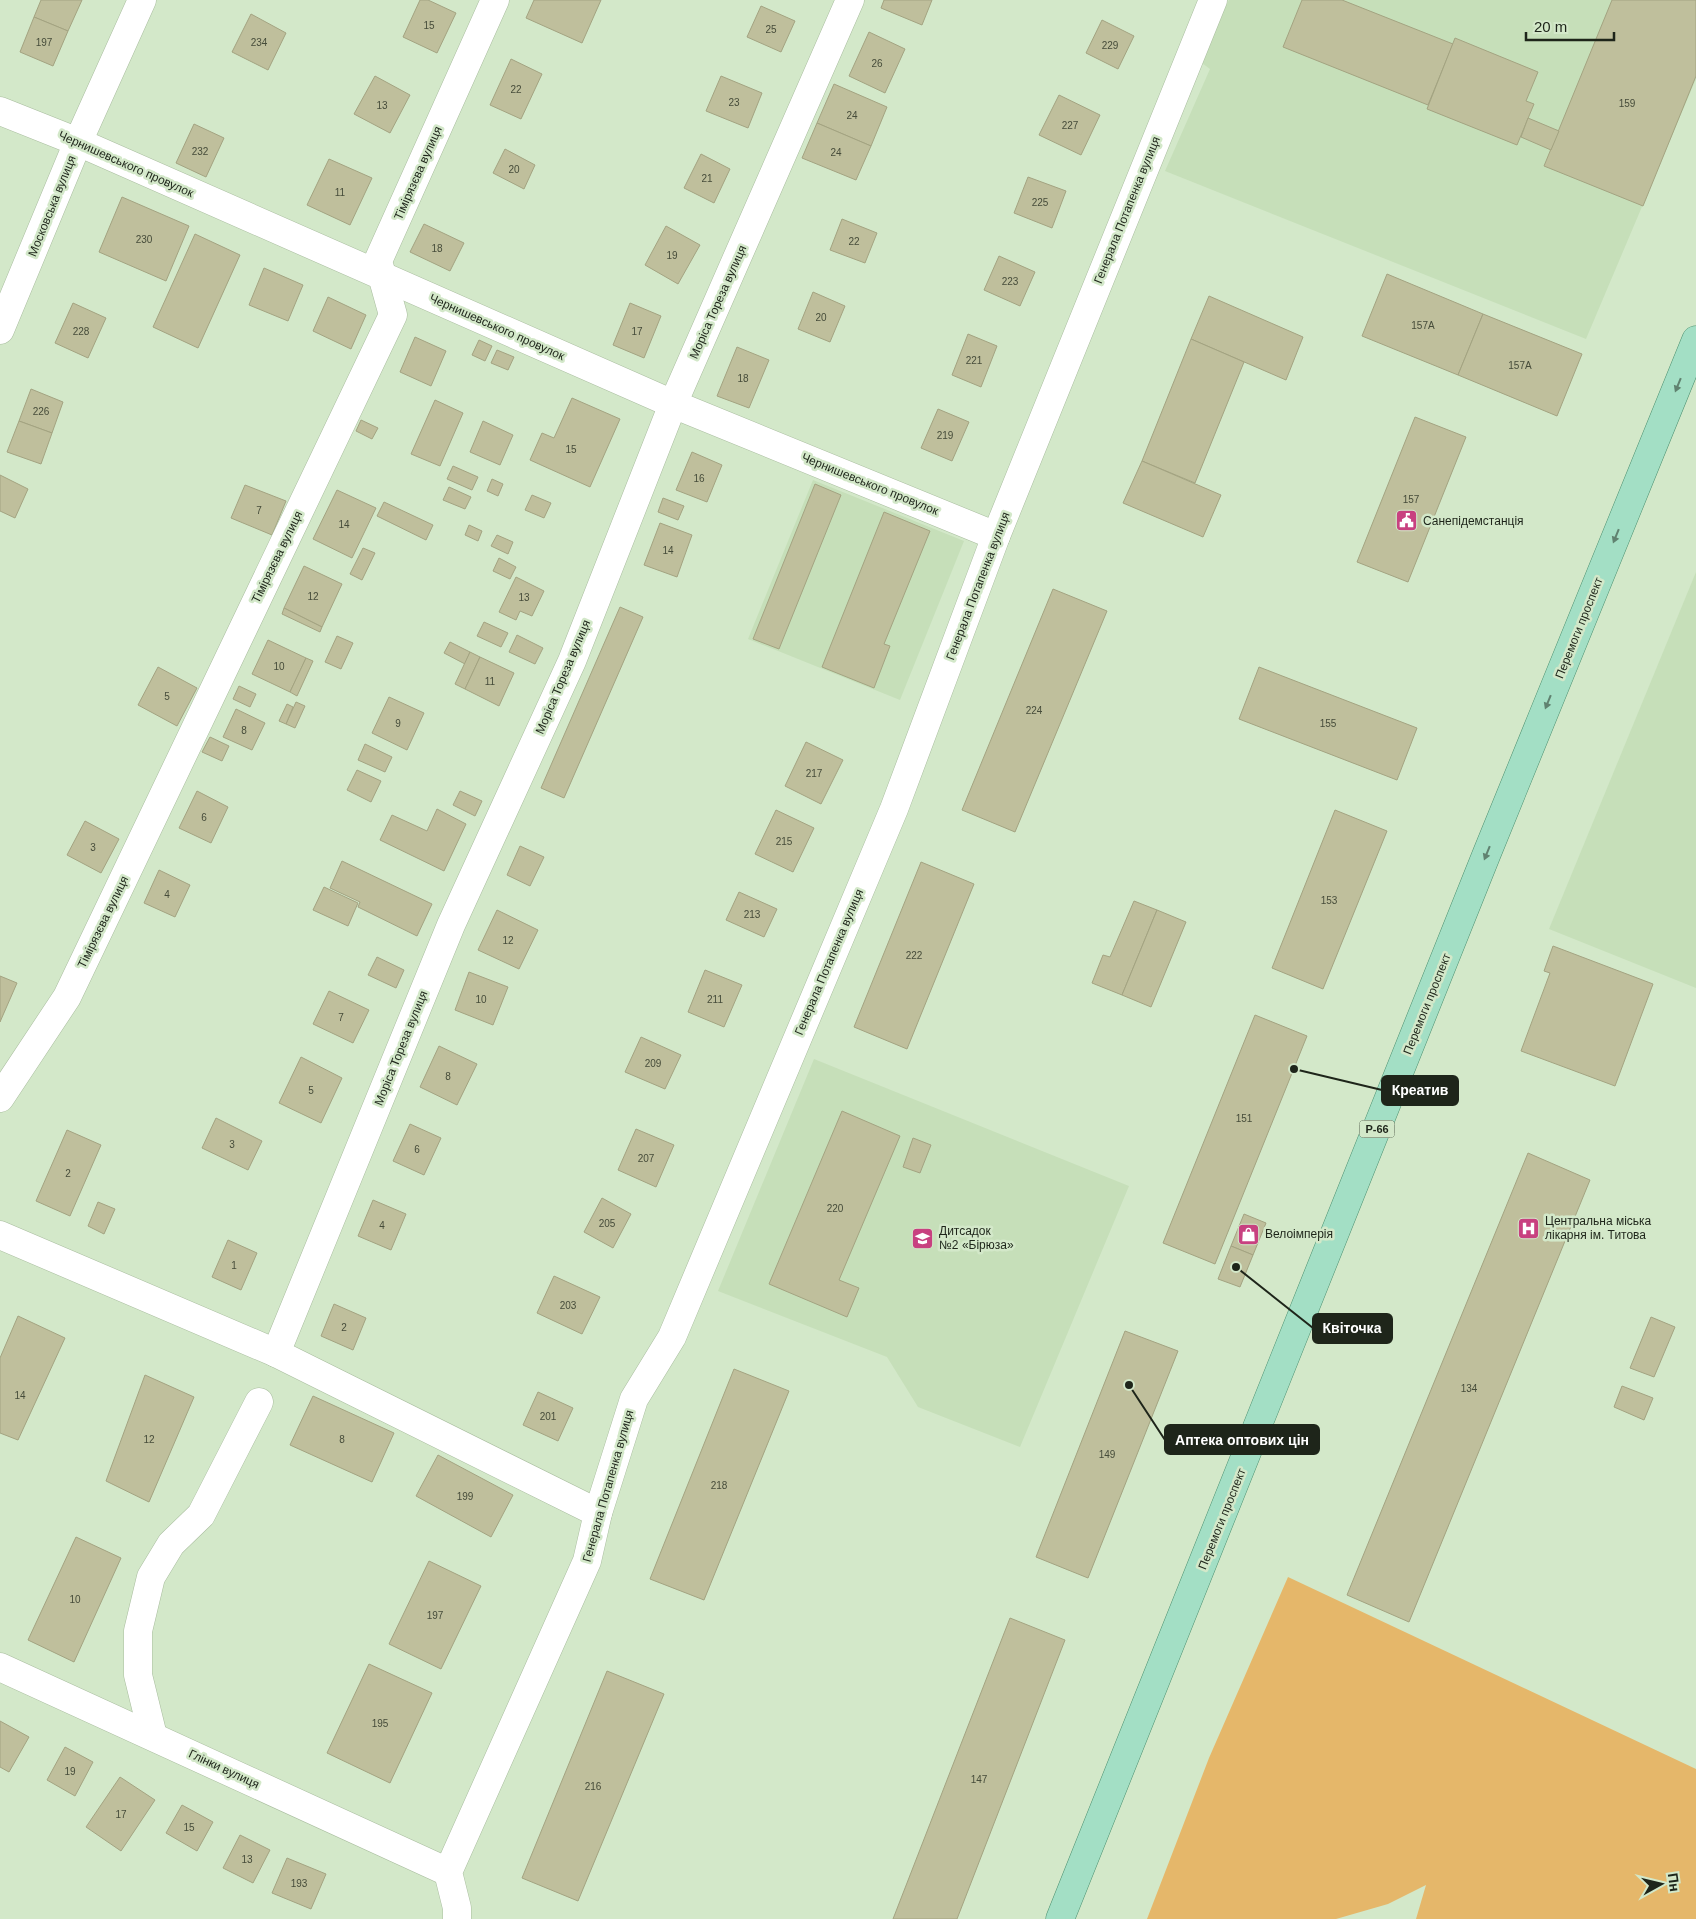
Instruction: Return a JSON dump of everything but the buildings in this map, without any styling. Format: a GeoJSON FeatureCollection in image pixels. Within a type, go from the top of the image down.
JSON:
{"type":"FeatureCollection","features":[{"type":"Feature","properties":{"kind":"main road","name":"Перемоги проспект"},"geometry":{"type":"LineString","coordinates":[[1060,1919],[1491,844],[1696,340]]}},
{"type":"Feature","properties":{"kind":"street","name":"Московська вулиця"},"geometry":{"type":"LineString","coordinates":[[0,330],[78,142],[142,0]]}},
{"type":"Feature","properties":{"kind":"street","name":"Тімірязєва вулиця"},"geometry":{"type":"LineString","coordinates":[[0,1098],[67,997],[393,315],[378,261],[495,0]]}},
{"type":"Feature","properties":{"kind":"street","name":"Моріса Тореза вулиця"},"geometry":{"type":"LineString","coordinates":[[276,1353],[451,925],[572,661],[673,404],[850,0]]}},
{"type":"Feature","properties":{"kind":"street","name":"Генерала Потапенка вулиця"},"geometry":{"type":"LineString","coordinates":[[448,1872],[587,1561],[598,1513],[634,1399],[672,1337],[894,809],[996,536],[1213,0]]}},
{"type":"Feature","properties":{"kind":"street","name":"Чернишевського провулок"},"geometry":{"type":"LineString","coordinates":[[0,111],[78,142],[673,404],[996,536]]}},
{"type":"Feature","properties":{"kind":"street"},"geometry":{"type":"LineString","coordinates":[[0,1235],[276,1353],[598,1513]]}},
{"type":"Feature","properties":{"kind":"street"},"geometry":{"type":"LineString","coordinates":[[153,1736],[138,1675],[138,1631],[151,1577],[171,1544],[201,1515],[259,1402]]}},
{"type":"Feature","properties":{"kind":"street","name":"Глінки вулиця"},"geometry":{"type":"LineString","coordinates":[[0,1667],[448,1872]]}},
{"type":"Feature","properties":{"kind":"street"},"geometry":{"type":"LineString","coordinates":[[448,1872],[457,1919]]}},
{"type":"Feature","properties":{"kind":"shaded area"},"geometry":{"type":"Polygon","coordinates":[[[1229,0],[1696,0],[1696,79],[1586,339],[1165,171],[1210,69],[1198,60],[1229,0]]]}},
{"type":"Feature","properties":{"kind":"shaded area"},"geometry":{"type":"Polygon","coordinates":[[[813,480],[964,541],[900,700],[748,639],[813,480]]]}},
{"type":"Feature","properties":{"kind":"shaded area"},"geometry":{"type":"Polygon","coordinates":[[[1696,572],[1696,988],[1549,929],[1696,572]]]}},
{"type":"Feature","properties":{"kind":"shaded area","name":"Дитсадок №2 «Бірюза»"},"geometry":{"type":"Polygon","coordinates":[[[814,1059],[1129,1186],[1020,1447],[918,1407],[887,1357],[718,1291],[814,1059]]]}},
{"type":"Feature","properties":{"kind":"shaded area"},"geometry":{"type":"Polygon","coordinates":[[[1288,1577],[1696,1769],[1696,1919],[1416,1919],[1426,1885],[1388,1904],[1336,1919],[1147,1919],[1209,1758],[1288,1577]]]}},
{"type":"Feature","properties":{"kind":"place","name":"Санепідемстанція"},"geometry":{"type":"Point","coordinates":[1407,521]}},
{"type":"Feature","properties":{"kind":"place","name":"Креатив"},"geometry":{"type":"Point","coordinates":[1294,1069]}},
{"type":"Feature","properties":{"kind":"place","name":"Центральна міська лікарня ім. Титова"},"geometry":{"type":"Point","coordinates":[1529,1228]}},
{"type":"Feature","properties":{"kind":"place","name":"Велоімперія"},"geometry":{"type":"Point","coordinates":[1249,1234]}},
{"type":"Feature","properties":{"kind":"place","name":"Дитсадок №2 «Бірюза»"},"geometry":{"type":"Point","coordinates":[923,1238]}},
{"type":"Feature","properties":{"kind":"place","name":"Квіточка"},"geometry":{"type":"Point","coordinates":[1236,1267]}},
{"type":"Feature","properties":{"kind":"place","name":"Аптека оптових цін"},"geometry":{"type":"Point","coordinates":[1129,1385]}}]}
